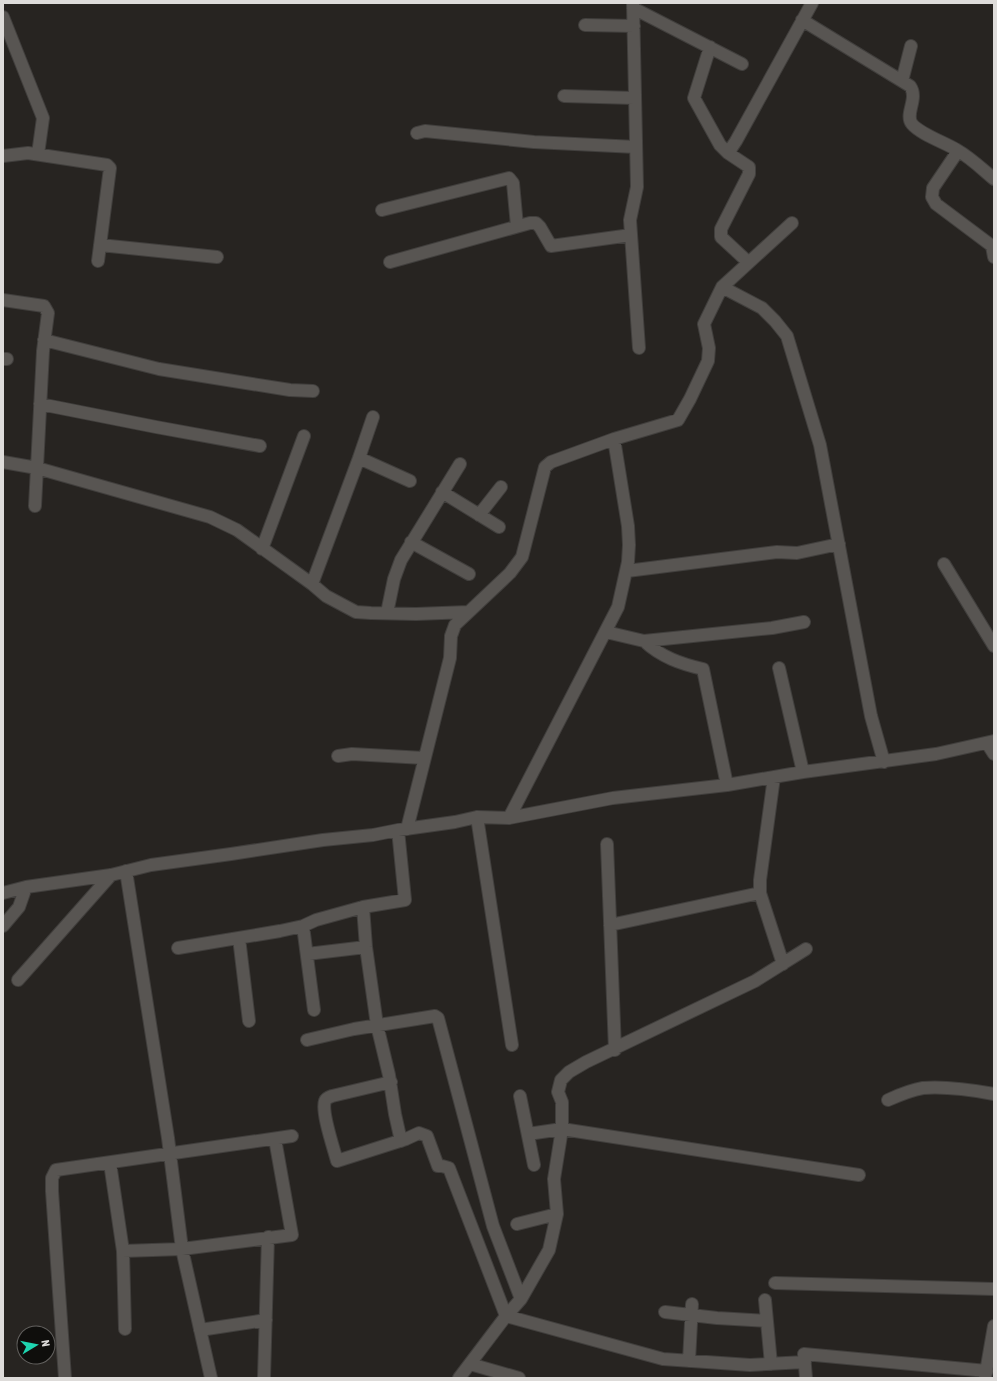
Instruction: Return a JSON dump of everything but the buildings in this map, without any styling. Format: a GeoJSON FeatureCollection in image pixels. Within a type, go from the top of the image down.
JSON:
{"type":"FeatureCollection","features":[{"type":"Feature","properties":{"kind":"street"},"geometry":{"type":"LineString","coordinates":[[728,153],[812,3]]}},
{"type":"Feature","properties":{"kind":"street"},"geometry":{"type":"LineString","coordinates":[[633,5],[637,187],[630,220],[639,348]]}},
{"type":"Feature","properties":{"kind":"street"},"geometry":{"type":"LineString","coordinates":[[633,5],[742,64]]}},
{"type":"Feature","properties":{"kind":"street"},"geometry":{"type":"LineString","coordinates":[[3,17],[43,118],[38,154]]}},
{"type":"Feature","properties":{"kind":"street"},"geometry":{"type":"LineString","coordinates":[[802,20],[910,86],[913,90],[913,100],[909,118],[912,124],[917,129],[958,151],[994,179]]}},
{"type":"Feature","properties":{"kind":"street"},"geometry":{"type":"LineString","coordinates":[[585,25],[634,26]]}},
{"type":"Feature","properties":{"kind":"street"},"geometry":{"type":"LineString","coordinates":[[710,46],[694,98],[720,145],[728,153],[749,167],[749,174],[721,228],[721,236],[748,262]]}},
{"type":"Feature","properties":{"kind":"street"},"geometry":{"type":"LineString","coordinates":[[902,81],[911,46]]}},
{"type":"Feature","properties":{"kind":"street"},"geometry":{"type":"LineString","coordinates":[[564,96],[634,98]]}},
{"type":"Feature","properties":{"kind":"street"},"geometry":{"type":"LineString","coordinates":[[417,133],[425,131],[534,142],[636,147]]}},
{"type":"Feature","properties":{"kind":"street"},"geometry":{"type":"LineString","coordinates":[[958,151],[933,188],[932,197],[936,204],[992,246],[994,257]]}},
{"type":"Feature","properties":{"kind":"street"},"geometry":{"type":"LineString","coordinates":[[3,156],[28,153],[38,154],[107,165],[110,168],[98,261]]}},
{"type":"Feature","properties":{"kind":"street"},"geometry":{"type":"LineString","coordinates":[[382,210],[509,178],[514,183],[517,226]]}},
{"type":"Feature","properties":{"kind":"street"},"geometry":{"type":"LineString","coordinates":[[390,262],[530,223],[536,223],[540,227],[550,246],[631,235]]}},
{"type":"Feature","properties":{"kind":"street"},"geometry":{"type":"LineString","coordinates":[[178,948],[280,932],[363,907],[405,900],[403,830],[424,758],[450,658],[451,636],[455,625],[510,574],[522,557],[545,467],[551,462],[614,439],[678,420],[708,361],[709,348],[704,324],[722,287],[792,223]]}},
{"type":"Feature","properties":{"kind":"street"},"geometry":{"type":"LineString","coordinates":[[100,245],[217,257]]}},
{"type":"Feature","properties":{"kind":"street"},"geometry":{"type":"LineString","coordinates":[[722,287],[762,308],[787,336],[820,445],[871,716],[884,762]]}},
{"type":"Feature","properties":{"kind":"street"},"geometry":{"type":"LineString","coordinates":[[3,300],[44,306],[48,313],[44,340],[40,404],[36,506]]}},
{"type":"Feature","properties":{"kind":"street"},"geometry":{"type":"LineString","coordinates":[[44,340],[158,369],[290,390],[313,391]]}},
{"type":"Feature","properties":{"kind":"street"},"geometry":{"type":"LineString","coordinates":[[40,404],[260,446]]}},
{"type":"Feature","properties":{"kind":"street"},"geometry":{"type":"LineString","coordinates":[[312,584],[373,417]]}},
{"type":"Feature","properties":{"kind":"street"},"geometry":{"type":"LineString","coordinates":[[262,549],[304,436]]}},
{"type":"Feature","properties":{"kind":"street"},"geometry":{"type":"LineString","coordinates":[[509,818],[618,607],[627,571],[628,526],[614,439]]}},
{"type":"Feature","properties":{"kind":"street"},"geometry":{"type":"LineString","coordinates":[[359,458],[410,481]]}},
{"type":"Feature","properties":{"kind":"street"},"geometry":{"type":"LineString","coordinates":[[3,462],[37,468],[210,517],[237,530],[312,584],[326,596],[352,610],[387,614],[468,612]]}},
{"type":"Feature","properties":{"kind":"street"},"geometry":{"type":"LineString","coordinates":[[387,614],[394,579],[401,560],[460,464]]}},
{"type":"Feature","properties":{"kind":"street"},"geometry":{"type":"LineString","coordinates":[[479,515],[501,487]]}},
{"type":"Feature","properties":{"kind":"street"},"geometry":{"type":"LineString","coordinates":[[442,492],[499,528]]}},
{"type":"Feature","properties":{"kind":"street"},"geometry":{"type":"LineString","coordinates":[[411,542],[469,574]]}},
{"type":"Feature","properties":{"kind":"street"},"geometry":{"type":"LineString","coordinates":[[627,571],[777,552],[797,553],[839,544]]}},
{"type":"Feature","properties":{"kind":"street"},"geometry":{"type":"LineString","coordinates":[[944,564],[994,646]]}},
{"type":"Feature","properties":{"kind":"street"},"geometry":{"type":"LineString","coordinates":[[606,632],[644,641],[772,628],[804,622]]}},
{"type":"Feature","properties":{"kind":"street"},"geometry":{"type":"LineString","coordinates":[[644,641],[652,649],[669,658],[703,669],[727,785]]}},
{"type":"Feature","properties":{"kind":"street"},"geometry":{"type":"LineString","coordinates":[[779,668],[803,772]]}},
{"type":"Feature","properties":{"kind":"street"},"geometry":{"type":"LineString","coordinates":[[3,893],[26,887],[111,875],[151,865],[323,840],[373,835],[477,817],[509,818],[613,798],[727,785],[803,772],[884,762],[936,754],[990,742],[994,754]]}},
{"type":"Feature","properties":{"kind":"street"},"geometry":{"type":"LineString","coordinates":[[338,756],[352,754],[424,758]]}},
{"type":"Feature","properties":{"kind":"street"},"geometry":{"type":"LineString","coordinates":[[774,777],[760,880],[760,893],[783,964]]}},
{"type":"Feature","properties":{"kind":"street"},"geometry":{"type":"LineString","coordinates":[[477,817],[512,1045]]}},
{"type":"Feature","properties":{"kind":"street"},"geometry":{"type":"LineString","coordinates":[[607,844],[614,1050]]}},
{"type":"Feature","properties":{"kind":"street"},"geometry":{"type":"LineString","coordinates":[[126,871],[170,1155],[182,1249],[211,1378]]}},
{"type":"Feature","properties":{"kind":"street"},"geometry":{"type":"LineString","coordinates":[[18,980],[111,875]]}},
{"type":"Feature","properties":{"kind":"street"},"geometry":{"type":"LineString","coordinates":[[3,926],[19,907],[26,887]]}},
{"type":"Feature","properties":{"kind":"street"},"geometry":{"type":"LineString","coordinates":[[610,925],[760,893]]}},
{"type":"Feature","properties":{"kind":"street"},"geometry":{"type":"LineString","coordinates":[[363,907],[366,946],[377,1025],[401,1141]]}},
{"type":"Feature","properties":{"kind":"street"},"geometry":{"type":"LineString","coordinates":[[302,926],[314,1010]]}},
{"type":"Feature","properties":{"kind":"street"},"geometry":{"type":"LineString","coordinates":[[239,938],[250,1021]]}},
{"type":"Feature","properties":{"kind":"street"},"geometry":{"type":"LineString","coordinates":[[307,954],[366,946]]}},
{"type":"Feature","properties":{"kind":"street"},"geometry":{"type":"LineString","coordinates":[[459,1378],[506,1316],[521,1300],[549,1250],[557,1214],[554,1180],[562,1130],[562,1102],[558,1092],[561,1080],[569,1072],[586,1062],[614,1050],[755,981],[806,949]]}},
{"type":"Feature","properties":{"kind":"street"},"geometry":{"type":"LineString","coordinates":[[307,1040],[377,1025],[435,1016],[438,1018],[493,1226],[521,1300]]}},
{"type":"Feature","properties":{"kind":"street"},"geometry":{"type":"LineString","coordinates":[[390,1082],[332,1096],[327,1098],[324,1102],[324,1112],[337,1161],[401,1141],[419,1133],[427,1136],[438,1166],[449,1168],[506,1316]]}},
{"type":"Feature","properties":{"kind":"street"},"geometry":{"type":"LineString","coordinates":[[888,1100],[911,1091],[924,1088],[968,1089],[994,1094]]}},
{"type":"Feature","properties":{"kind":"street"},"geometry":{"type":"LineString","coordinates":[[520,1096],[534,1164]]}},
{"type":"Feature","properties":{"kind":"street"},"geometry":{"type":"LineString","coordinates":[[528,1134],[562,1130],[859,1175]]}},
{"type":"Feature","properties":{"kind":"street"},"geometry":{"type":"LineString","coordinates":[[65,1378],[52,1191],[52,1178],[56,1170],[170,1155],[292,1136]]}},
{"type":"Feature","properties":{"kind":"street"},"geometry":{"type":"LineString","coordinates":[[122,1251],[182,1249],[292,1235],[276,1139]]}},
{"type":"Feature","properties":{"kind":"street"},"geometry":{"type":"LineString","coordinates":[[110,1163],[122,1251],[125,1329]]}},
{"type":"Feature","properties":{"kind":"street"},"geometry":{"type":"LineString","coordinates":[[517,1224],[557,1214]]}},
{"type":"Feature","properties":{"kind":"street"},"geometry":{"type":"LineString","coordinates":[[264,1378],[268,1237]]}},
{"type":"Feature","properties":{"kind":"street"},"geometry":{"type":"LineString","coordinates":[[775,1283],[994,1289]]}},
{"type":"Feature","properties":{"kind":"street"},"geometry":{"type":"LineString","coordinates":[[765,1300],[771,1364]]}},
{"type":"Feature","properties":{"kind":"street"},"geometry":{"type":"LineString","coordinates":[[689,1361],[691,1310]]}},
{"type":"Feature","properties":{"kind":"street"},"geometry":{"type":"LineString","coordinates":[[665,1312],[691,1310],[766,1321]]}},
{"type":"Feature","properties":{"kind":"street"},"geometry":{"type":"LineString","coordinates":[[506,1316],[664,1359],[750,1365],[805,1362]]}},
{"type":"Feature","properties":{"kind":"street"},"geometry":{"type":"LineString","coordinates":[[200,1330],[266,1320]]}},
{"type":"Feature","properties":{"kind":"street"},"geometry":{"type":"LineString","coordinates":[[806,1378],[804,1354],[986,1374],[994,1326]]}},
{"type":"Feature","properties":{"kind":"street"},"geometry":{"type":"LineString","coordinates":[[470,1364],[519,1378]]}}]}
